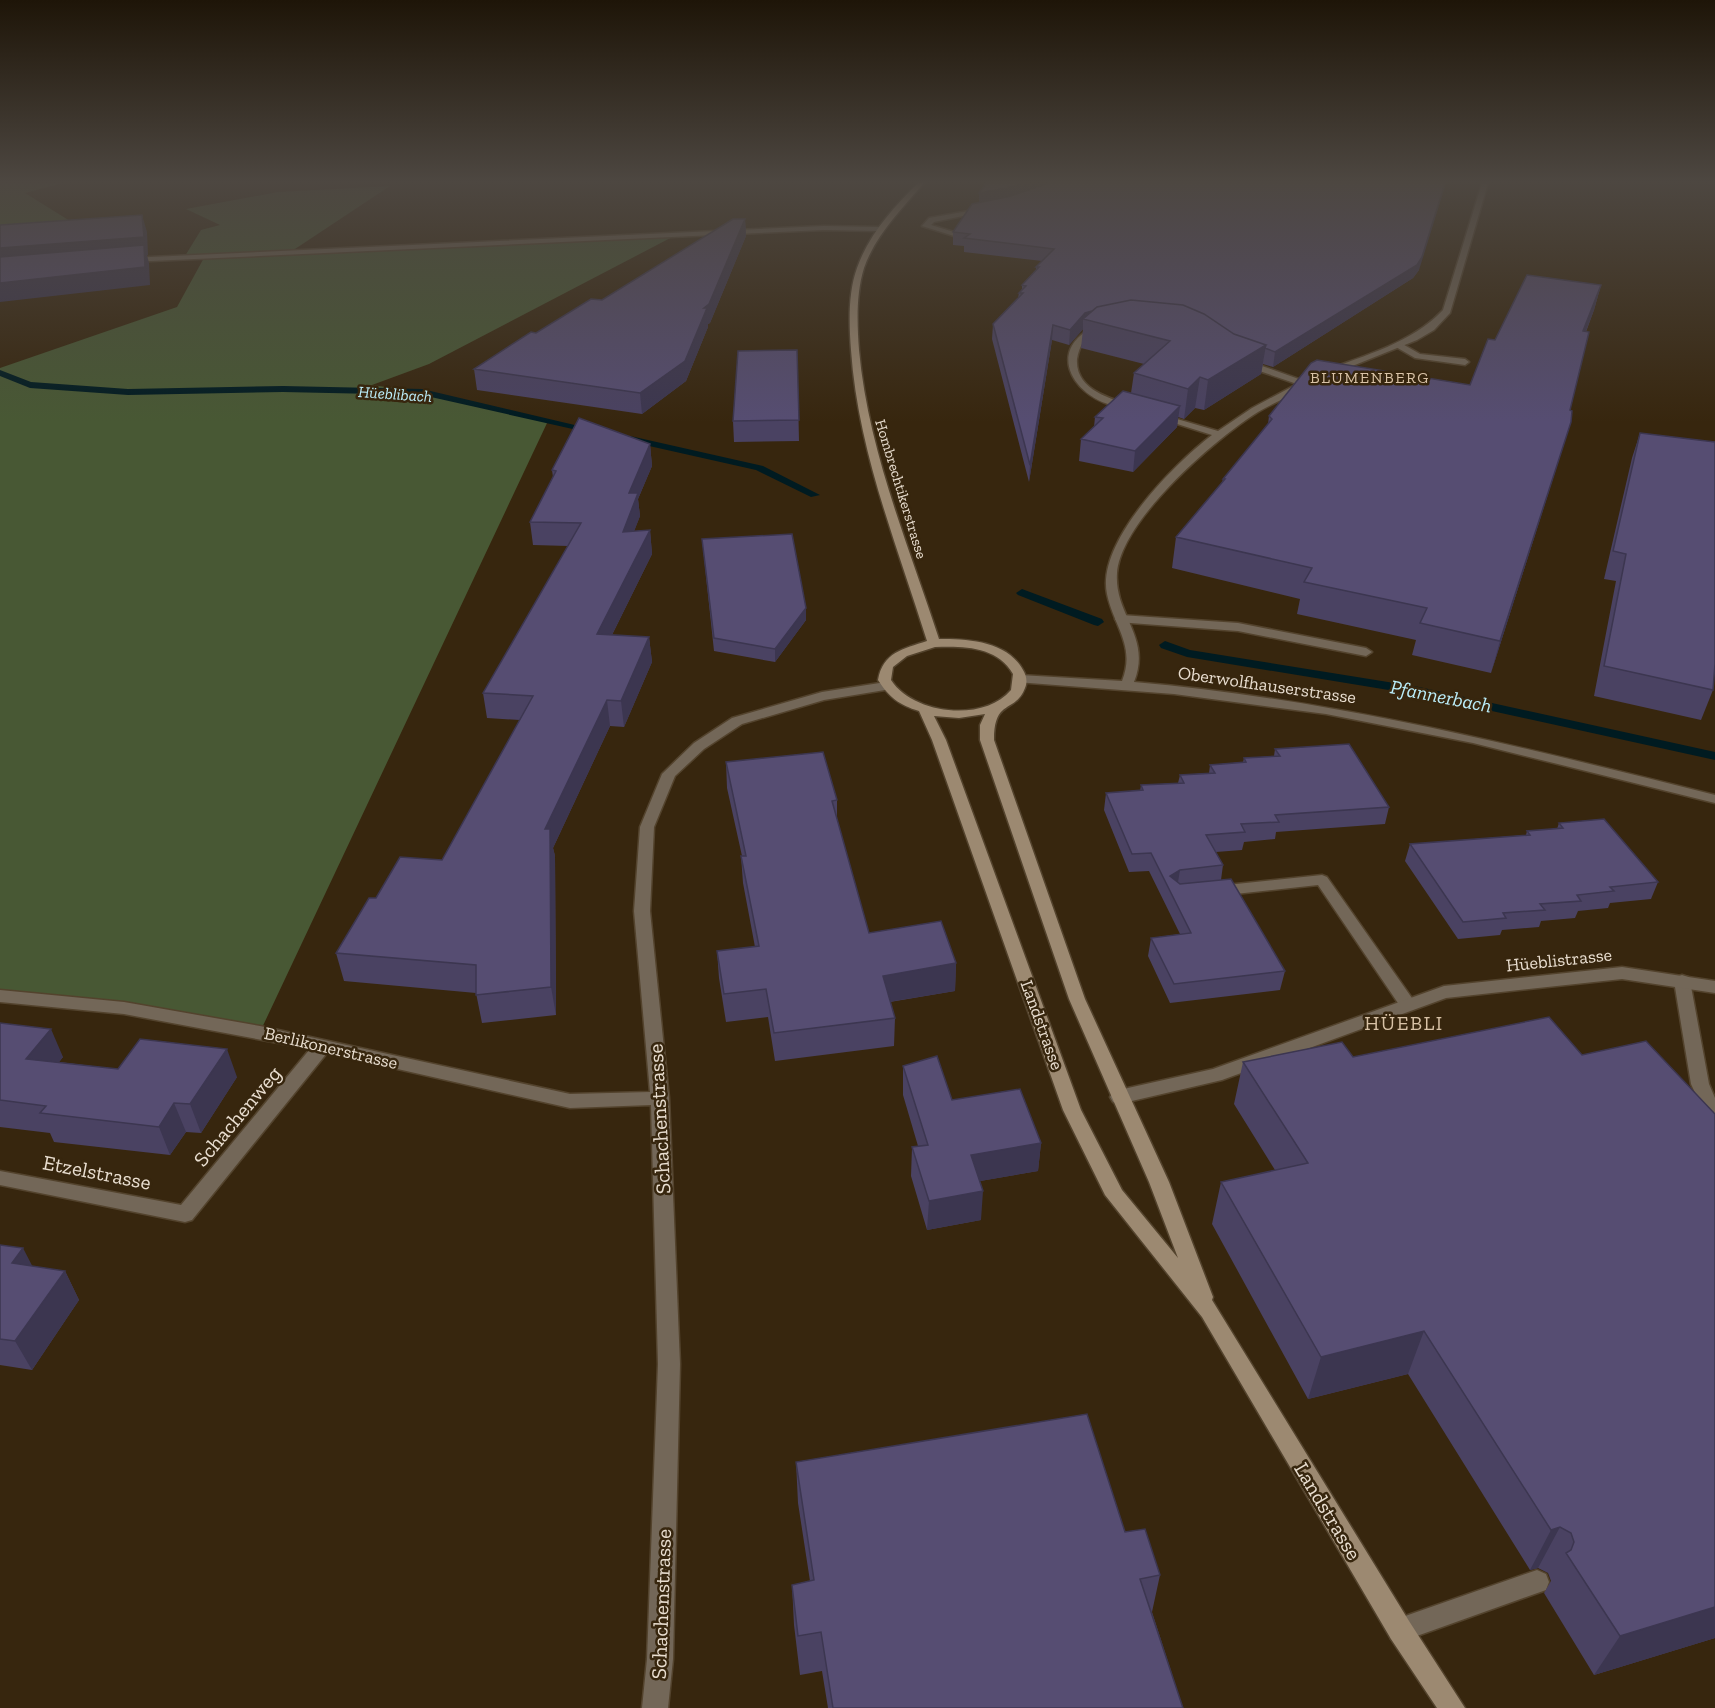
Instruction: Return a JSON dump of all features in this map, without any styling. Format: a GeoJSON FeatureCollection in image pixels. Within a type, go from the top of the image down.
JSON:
{"type":"FeatureCollection","features":[{"type":"Feature","properties":{"kind":"main road","name":"Hombrechtikerstrasse"},"geometry":{"type":"LineString","coordinates":[[863,263],[856,285],[855,376],[868,443],[934,643]]}},
{"type":"Feature","properties":{"kind":"main road"},"geometry":{"type":"LineString","coordinates":[[934,643],[964,644],[992,650],[1017,668],[1020,679],[1018,690],[1009,700],[995,707],[956,714],[925,711],[896,697],[886,686],[884,675],[888,664],[899,655],[914,647],[934,643]]}},
{"type":"Feature","properties":{"kind":"main road","name":"Landstrasse"},"geometry":{"type":"LineString","coordinates":[[995,707],[987,724],[987,740],[1077,999],[1159,1182],[1209,1311]]}},
{"type":"Feature","properties":{"kind":"main road","name":"Landstrasse"},"geometry":{"type":"LineString","coordinates":[[925,711],[939,740],[1072,1110],[1115,1195],[1209,1311],[1400,1630],[1452,1708]]}},
{"type":"Feature","properties":{"kind":"street"},"geometry":{"type":"LineString","coordinates":[[1127,684],[1135,660],[1115,605],[1111,580],[1113,560],[1121,542],[1159,490],[1199,448],[1304,383],[1399,345],[1431,328],[1447,311],[1461,263]]}},
{"type":"Feature","properties":{"kind":"street"},"geometry":{"type":"LineString","coordinates":[[1106,326],[1087,332],[1077,341],[1072,353],[1075,374],[1088,391],[1111,402],[1143,412]]}},
{"type":"Feature","properties":{"kind":"street"},"geometry":{"type":"LineString","coordinates":[[1399,345],[1418,356],[1465,363]]}},
{"type":"Feature","properties":{"kind":"street"},"geometry":{"type":"LineString","coordinates":[[1233,359],[1304,383]]}},
{"type":"Feature","properties":{"kind":"street"},"geometry":{"type":"LineString","coordinates":[[1154,415],[1219,434]]}},
{"type":"Feature","properties":{"kind":"street"},"geometry":{"type":"LineString","coordinates":[[1124,625],[1238,627],[1366,652]]}},
{"type":"Feature","properties":{"kind":"street","name":"Oberwolfhauserstrasse"},"geometry":{"type":"LineString","coordinates":[[1020,679],[1127,684],[1219,694],[1382,721],[1715,799]]}},
{"type":"Feature","properties":{"kind":"street","name":"Schachenstrasse"},"geometry":{"type":"LineString","coordinates":[[655,1708],[660,1659],[669,1364],[660,1098],[642,911],[646,827],[669,774],[699,746],[737,721],[822,696],[886,686]]}},
{"type":"Feature","properties":{"kind":"street"},"geometry":{"type":"LineString","coordinates":[[1200,893],[1322,880],[1408,1005]]}},
{"type":"Feature","properties":{"kind":"street","name":"Hüeblistrasse"},"geometry":{"type":"LineString","coordinates":[[1119,1097],[1216,1075],[1444,992],[1622,973],[1715,987]]}},
{"type":"Feature","properties":{"kind":"street"},"geometry":{"type":"LineString","coordinates":[[1682,981],[1700,1084],[1715,1118]]}},
{"type":"Feature","properties":{"kind":"street","name":"Berlikonerstrasse"},"geometry":{"type":"LineString","coordinates":[[0,996],[124,1008],[260,1032],[570,1101],[660,1098]]}},
{"type":"Feature","properties":{"kind":"street","name":"Schachenweg"},"geometry":{"type":"LineString","coordinates":[[185,1214],[323,1046]]}},
{"type":"Feature","properties":{"kind":"street","name":"Etzelstrasse"},"geometry":{"type":"LineString","coordinates":[[0,1178],[185,1214]]}},
{"type":"Feature","properties":{"kind":"street"},"geometry":{"type":"LineString","coordinates":[[1400,1630],[1537,1582]]}},
{"type":"Feature","properties":{"kind":"green space"},"geometry":{"type":"Polygon","coordinates":[[[201,263],[623,263],[429,364],[372,385],[422,392],[548,421],[260,1032],[0,996],[0,368],[177,307],[201,263]]]}},
{"type":"Feature","properties":{"kind":"building"},"geometry":{"type":"Polygon","coordinates":[[[0,263],[145,263],[145,267],[0,283],[0,263]]]}},
{"type":"Feature","properties":{"kind":"building"},"geometry":{"type":"Polygon","coordinates":[[[662,263],[726,263],[709,304],[704,308],[707,308],[685,361],[640,393],[474,369],[531,332],[536,333],[591,299],[602,300],[662,263]]]}},
{"type":"Feature","properties":{"kind":"building"},"geometry":{"type":"Polygon","coordinates":[[[1040,263],[1418,263],[1275,352],[1265,348],[1266,345],[1234,334],[1204,314],[1183,305],[1131,300],[1097,307],[1085,313],[1070,330],[1053,325],[1030,465],[993,324],[1023,293],[1019,293],[1026,286],[1022,285],[1039,267],[1036,267],[1040,263]]]}},
{"type":"Feature","properties":{"kind":"building"},"geometry":{"type":"Polygon","coordinates":[[[1527,275],[1601,285],[1583,331],[1589,332],[1570,410],[1572,411],[1571,422],[1500,641],[1420,623],[1427,608],[1304,582],[1312,568],[1176,537],[1272,419],[1269,416],[1311,363],[1317,360],[1470,385],[1488,339],[1495,340],[1527,275]]]}},
{"type":"Feature","properties":{"kind":"building"},"geometry":{"type":"Polygon","coordinates":[[[1131,300],[1183,305],[1204,314],[1234,334],[1266,345],[1208,380],[1200,377],[1188,389],[1134,373],[1170,341],[1083,319],[1097,307],[1131,300]]]}},
{"type":"Feature","properties":{"kind":"building"},"geometry":{"type":"Polygon","coordinates":[[[797,350],[799,420],[733,421],[738,351],[797,350]]]}},
{"type":"Feature","properties":{"kind":"building"},"geometry":{"type":"Polygon","coordinates":[[[1123,391],[1180,406],[1135,451],[1081,439],[1103,418],[1095,417],[1123,391]]]}},
{"type":"Feature","properties":{"kind":"building"},"geometry":{"type":"Polygon","coordinates":[[[579,418],[650,444],[629,493],[638,493],[623,532],[650,530],[597,634],[649,637],[621,701],[607,700],[545,829],[550,829],[551,987],[476,995],[476,965],[336,953],[369,898],[376,898],[400,857],[442,860],[533,696],[483,693],[581,523],[530,522],[556,471],[552,470],[579,418]]]}},
{"type":"Feature","properties":{"kind":"building"},"geometry":{"type":"Polygon","coordinates":[[[1640,433],[1715,442],[1713,690],[1604,666],[1626,554],[1613,551],[1640,433]]]}},
{"type":"Feature","properties":{"kind":"building"},"geometry":{"type":"Polygon","coordinates":[[[792,534],[806,608],[775,649],[714,638],[702,539],[792,534]]]}},
{"type":"Feature","properties":{"kind":"building"},"geometry":{"type":"Polygon","coordinates":[[[1349,744],[1389,807],[1275,815],[1279,822],[1241,824],[1245,832],[1206,835],[1223,865],[1180,870],[1170,876],[1180,884],[1231,879],[1285,971],[1174,984],[1151,938],[1191,933],[1151,853],[1132,854],[1106,793],[1143,790],[1141,785],[1184,783],[1180,775],[1215,773],[1210,765],[1246,762],[1244,758],[1280,756],[1275,749],[1349,744]]]}},
{"type":"Feature","properties":{"kind":"building"},"geometry":{"type":"Polygon","coordinates":[[[823,752],[837,800],[832,801],[869,933],[941,921],[956,963],[883,976],[895,1018],[774,1033],[766,989],[724,994],[717,951],[759,946],[741,856],[746,856],[726,762],[823,752]]]}},
{"type":"Feature","properties":{"kind":"building"},"geometry":{"type":"Polygon","coordinates":[[[1604,819],[1658,882],[1610,887],[1614,891],[1577,895],[1581,901],[1540,904],[1545,910],[1503,913],[1506,918],[1463,922],[1410,844],[1530,835],[1527,831],[1563,828],[1559,823],[1604,819]]]}},
{"type":"Feature","properties":{"kind":"building"},"geometry":{"type":"Polygon","coordinates":[[[1549,1017],[1582,1055],[1646,1041],[1715,1114],[1715,1607],[1620,1636],[1566,1553],[1571,1550],[1574,1542],[1571,1533],[1560,1527],[1551,1530],[1424,1331],[1321,1357],[1221,1182],[1308,1163],[1243,1062],[1342,1042],[1353,1057],[1549,1017]]]}},
{"type":"Feature","properties":{"kind":"building"},"geometry":{"type":"Polygon","coordinates":[[[0,1023],[51,1029],[26,1059],[118,1069],[140,1039],[227,1049],[190,1104],[174,1103],[159,1127],[40,1113],[46,1106],[0,1100],[0,1023]]]}},
{"type":"Feature","properties":{"kind":"building"},"geometry":{"type":"Polygon","coordinates":[[[937,1056],[952,1100],[1020,1089],[1041,1143],[971,1155],[983,1191],[929,1201],[912,1147],[928,1145],[903,1066],[937,1056]]]}},
{"type":"Feature","properties":{"kind":"building"},"geometry":{"type":"Polygon","coordinates":[[[0,1245],[23,1248],[12,1263],[65,1271],[15,1341],[0,1339],[0,1245]]]}},
{"type":"Feature","properties":{"kind":"building"},"geometry":{"type":"Polygon","coordinates":[[[1087,1414],[1125,1532],[1145,1529],[1160,1575],[1140,1579],[1183,1708],[833,1708],[821,1632],[798,1636],[792,1585],[814,1580],[796,1462],[1087,1414]]]}},
{"type":"Feature","properties":{"kind":"waterway","name":"Hüeblibach"},"geometry":{"type":"LineString","coordinates":[[0,373],[30,385],[128,392],[283,389],[422,392],[595,431]]}},
{"type":"Feature","properties":{"kind":"waterway","name":"Hüeblibach"},"geometry":{"type":"LineString","coordinates":[[630,439],[759,468],[815,495]]}},
{"type":"Feature","properties":{"kind":"waterway","name":"Pfannerbach"},"geometry":{"type":"LineString","coordinates":[[1022,593],[1098,622]]}},
{"type":"Feature","properties":{"kind":"waterway","name":"Pfannerbach"},"geometry":{"type":"LineString","coordinates":[[1165,645],[1187,653],[1419,691],[1715,756]]}},
{"type":"Feature","properties":{"kind":"district","name":"BLUMENBERG"},"geometry":{"type":"Point","coordinates":[1370,377]}},
{"type":"Feature","properties":{"kind":"district","name":"HÜEBLI"},"geometry":{"type":"Point","coordinates":[1404,1023]}}]}
